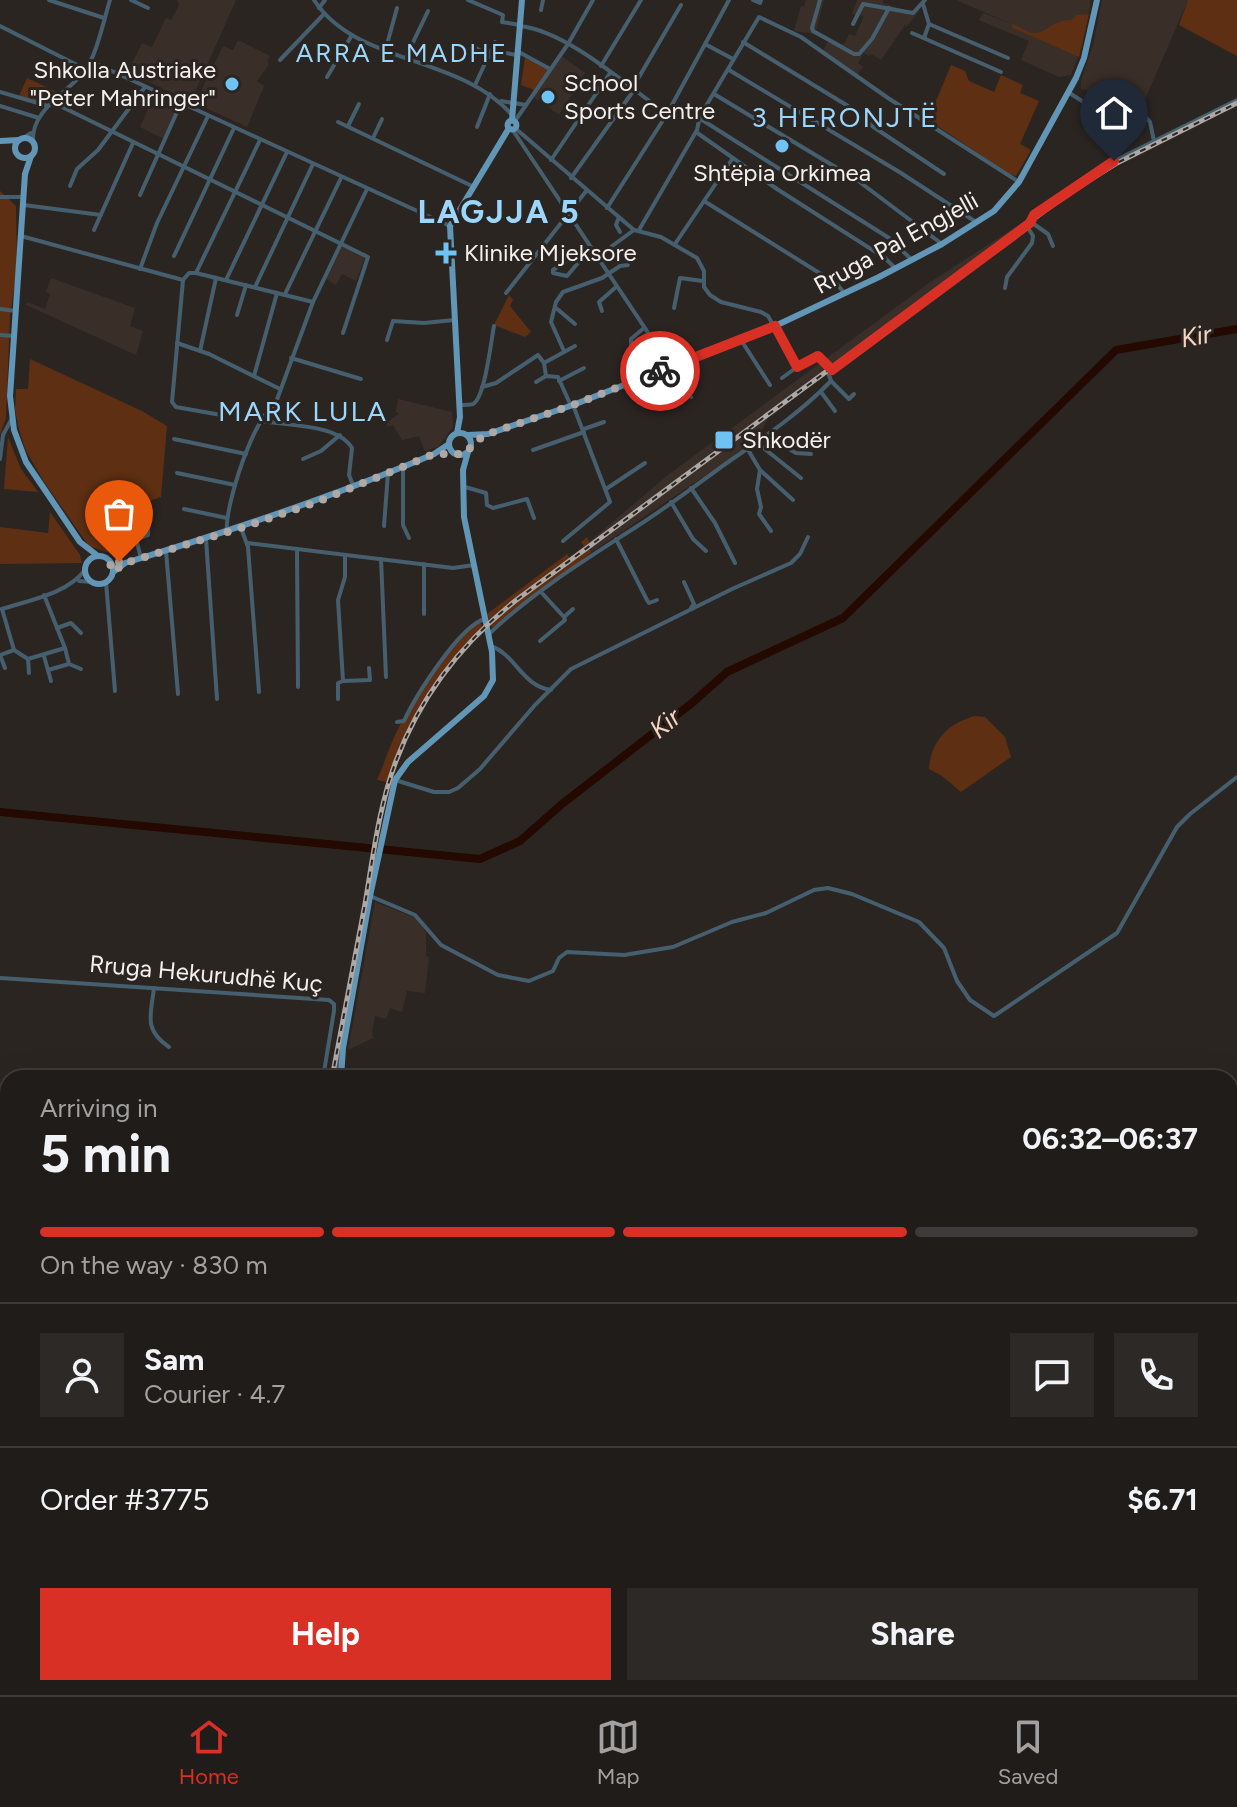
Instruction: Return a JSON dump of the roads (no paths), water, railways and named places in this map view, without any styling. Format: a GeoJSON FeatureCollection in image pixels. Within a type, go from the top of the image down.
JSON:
{"type":"FeatureCollection","features":[{"type":"Feature","properties":{"kind":"main road"},"geometry":{"type":"LineString","coordinates":[[457,433],[460,417],[450,226],[512,124],[522,0]]}},
{"type":"Feature","properties":{"kind":"main road","name":"Rruga Pal Engjelli"},"geometry":{"type":"LineString","coordinates":[[488,434],[572,405],[775,326],[895,269],[977,223],[1004,202],[1019,182],[1068,92],[1084,58],[1097,0]]}},
{"type":"Feature","properties":{"kind":"main road"},"geometry":{"type":"LineString","coordinates":[[21,139],[18,154],[25,174]]}},
{"type":"Feature","properties":{"kind":"main road"},"geometry":{"type":"LineString","coordinates":[[2,142],[21,139],[33,142],[35,149],[25,174],[10,396],[19,447],[30,470],[83,545],[109,561],[125,563]]}},
{"type":"Feature","properties":{"kind":"main road"},"geometry":{"type":"LineString","coordinates":[[2,142],[18,154],[31,156]]}},
{"type":"Feature","properties":{"kind":"main road"},"geometry":{"type":"LineString","coordinates":[[339,1070],[370,896],[395,782],[408,762],[487,692],[494,672],[464,517],[463,470],[470,449],[460,417]]}},
{"type":"Feature","properties":{"kind":"main road"},"geometry":{"type":"LineString","coordinates":[[83,545],[86,568],[92,582],[106,582],[125,563],[241,528],[354,488],[434,454],[449,444],[451,437],[457,433],[488,434]]}},
{"type":"Feature","properties":{"kind":"main road"},"geometry":{"type":"LineString","coordinates":[[434,454],[456,454],[470,449],[488,434]]}},
{"type":"Feature","properties":{"kind":"main road"},"geometry":{"type":"LineString","coordinates":[[449,444],[463,470]]}},
{"type":"Feature","properties":{"kind":"main road"},"geometry":{"type":"LineString","coordinates":[[86,568],[98,556]]}},
{"type":"Feature","properties":{"kind":"main road"},"geometry":{"type":"LineString","coordinates":[[109,561],[113,572]]}},
{"type":"Feature","properties":{"kind":"street"},"geometry":{"type":"LineString","coordinates":[[49,0],[104,18]]}},
{"type":"Feature","properties":{"kind":"street"},"geometry":{"type":"LineString","coordinates":[[33,142],[33,131],[39,118],[87,70],[110,0]]}},
{"type":"Feature","properties":{"kind":"street"},"geometry":{"type":"LineString","coordinates":[[131,0],[148,8]]}},
{"type":"Feature","properties":{"kind":"street"},"geometry":{"type":"LineString","coordinates":[[314,0],[324,14],[352,35],[475,85],[499,101],[568,215],[691,397]]}},
{"type":"Feature","properties":{"kind":"street"},"geometry":{"type":"LineString","coordinates":[[319,8],[325,0]]}},
{"type":"Feature","properties":{"kind":"street"},"geometry":{"type":"LineString","coordinates":[[468,0],[503,15],[502,22],[542,30],[568,44],[667,114]]}},
{"type":"Feature","properties":{"kind":"street"},"geometry":{"type":"LineString","coordinates":[[541,10],[543,0]]}},
{"type":"Feature","properties":{"kind":"street"},"geometry":{"type":"LineString","coordinates":[[512,124],[568,44],[593,0]]}},
{"type":"Feature","properties":{"kind":"street"},"geometry":{"type":"LineString","coordinates":[[601,66],[641,0]]}},
{"type":"Feature","properties":{"kind":"street"},"geometry":{"type":"LineString","coordinates":[[607,208],[667,114],[729,0]]}},
{"type":"Feature","properties":{"kind":"street"},"geometry":{"type":"LineString","coordinates":[[753,0],[761,2]]}},
{"type":"Feature","properties":{"kind":"street"},"geometry":{"type":"LineString","coordinates":[[820,0],[813,31],[854,54],[859,54],[868,45],[889,8]]}},
{"type":"Feature","properties":{"kind":"street"},"geometry":{"type":"LineString","coordinates":[[853,24],[863,4],[913,13],[924,2]]}},
{"type":"Feature","properties":{"kind":"street"},"geometry":{"type":"LineString","coordinates":[[924,2],[929,24],[924,38]]}},
{"type":"Feature","properties":{"kind":"street"},"geometry":{"type":"LineString","coordinates":[[571,178],[633,90],[681,5]]}},
{"type":"Feature","properties":{"kind":"street"},"geometry":{"type":"LineString","coordinates":[[386,49],[397,8]]}},
{"type":"Feature","properties":{"kind":"street"},"geometry":{"type":"LineString","coordinates":[[406,57],[428,11]]}},
{"type":"Feature","properties":{"kind":"street"},"geometry":{"type":"LineString","coordinates":[[280,60],[324,14]]}},
{"type":"Feature","properties":{"kind":"street"},"geometry":{"type":"LineString","coordinates":[[597,257],[636,230],[696,132],[699,118],[759,17],[801,37],[899,106],[1019,182]]}},
{"type":"Feature","properties":{"kind":"street"},"geometry":{"type":"LineString","coordinates":[[929,24],[1008,58]]}},
{"type":"Feature","properties":{"kind":"street"},"geometry":{"type":"LineString","coordinates":[[0,26],[87,70]]}},
{"type":"Feature","properties":{"kind":"street"},"geometry":{"type":"LineString","coordinates":[[912,33],[1001,72]]}},
{"type":"Feature","properties":{"kind":"street"},"geometry":{"type":"LineString","coordinates":[[327,77],[352,35]]}},
{"type":"Feature","properties":{"kind":"street"},"geometry":{"type":"LineString","coordinates":[[475,85],[495,42]]}},
{"type":"Feature","properties":{"kind":"street"},"geometry":{"type":"LineString","coordinates":[[743,42],[848,106],[872,126],[944,174]]}},
{"type":"Feature","properties":{"kind":"street"},"geometry":{"type":"LineString","coordinates":[[705,44],[733,59]]}},
{"type":"Feature","properties":{"kind":"street"},"geometry":{"type":"LineString","coordinates":[[476,48],[490,57]]}},
{"type":"Feature","properties":{"kind":"street"},"geometry":{"type":"LineString","coordinates":[[493,51],[517,53],[551,69]]}},
{"type":"Feature","properties":{"kind":"street"},"geometry":{"type":"LineString","coordinates":[[90,61],[450,226]]}},
{"type":"Feature","properties":{"kind":"street"},"geometry":{"type":"LineString","coordinates":[[729,70],[901,173],[977,223]]}},
{"type":"Feature","properties":{"kind":"street"},"geometry":{"type":"LineString","coordinates":[[551,160],[610,73]]}},
{"type":"Feature","properties":{"kind":"street"},"geometry":{"type":"LineString","coordinates":[[70,186],[77,169],[94,154],[145,87]]}},
{"type":"Feature","properties":{"kind":"street"},"geometry":{"type":"LineString","coordinates":[[0,92],[50,104],[341,242],[368,259],[361,271],[343,333]]}},
{"type":"Feature","properties":{"kind":"street"},"geometry":{"type":"LineString","coordinates":[[1068,92],[1085,103],[1144,115],[1150,122],[1154,141]]}},
{"type":"Feature","properties":{"kind":"street"},"geometry":{"type":"LineString","coordinates":[[477,127],[490,94]]}},
{"type":"Feature","properties":{"kind":"street"},"geometry":{"type":"LineString","coordinates":[[714,94],[857,180],[942,244]]}},
{"type":"Feature","properties":{"kind":"street"},"geometry":{"type":"LineString","coordinates":[[854,394],[849,399],[831,381],[828,372],[1081,182],[1237,100]]}},
{"type":"Feature","properties":{"kind":"street"},"geometry":{"type":"LineString","coordinates":[[499,101],[526,105]]}},
{"type":"Feature","properties":{"kind":"street"},"geometry":{"type":"LineString","coordinates":[[140,195],[181,103]]}},
{"type":"Feature","properties":{"kind":"street"},"geometry":{"type":"LineString","coordinates":[[348,126],[359,104]]}},
{"type":"Feature","properties":{"kind":"street"},"geometry":{"type":"LineString","coordinates":[[0,106],[39,118]]}},
{"type":"Feature","properties":{"kind":"street"},"geometry":{"type":"LineString","coordinates":[[140,269],[157,223],[208,116]]}},
{"type":"Feature","properties":{"kind":"street"},"geometry":{"type":"LineString","coordinates":[[699,118],[889,238],[912,260]]}},
{"type":"Feature","properties":{"kind":"street"},"geometry":{"type":"LineString","coordinates":[[373,138],[382,119]]}},
{"type":"Feature","properties":{"kind":"street"},"geometry":{"type":"LineString","coordinates":[[338,122],[473,187]]}},
{"type":"Feature","properties":{"kind":"street"},"geometry":{"type":"LineString","coordinates":[[512,124],[571,178],[636,230],[675,244],[697,258],[704,271],[706,291],[715,298],[764,313],[775,326],[797,367]]}},
{"type":"Feature","properties":{"kind":"street"},"geometry":{"type":"LineString","coordinates":[[174,256],[234,128]]}},
{"type":"Feature","properties":{"kind":"street"},"geometry":{"type":"LineString","coordinates":[[21,139],[33,131]]}},
{"type":"Feature","properties":{"kind":"street"},"geometry":{"type":"LineString","coordinates":[[696,132],[885,258],[895,269]]}},
{"type":"Feature","properties":{"kind":"street"},"geometry":{"type":"LineString","coordinates":[[196,273],[260,140]]}},
{"type":"Feature","properties":{"kind":"street"},"geometry":{"type":"LineString","coordinates":[[94,230],[133,143]]}},
{"type":"Feature","properties":{"kind":"street"},"geometry":{"type":"LineString","coordinates":[[226,280],[287,152]]}},
{"type":"Feature","properties":{"kind":"street"},"geometry":{"type":"LineString","coordinates":[[675,244],[733,158]]}},
{"type":"Feature","properties":{"kind":"street"},"geometry":{"type":"LineString","coordinates":[[255,287],[313,164]]}},
{"type":"Feature","properties":{"kind":"street"},"geometry":{"type":"LineString","coordinates":[[285,294],[341,178]]}},
{"type":"Feature","properties":{"kind":"street"},"geometry":{"type":"LineString","coordinates":[[227,532],[235,485],[246,454],[269,408],[275,405],[313,302],[367,189]]}},
{"type":"Feature","properties":{"kind":"street"},"geometry":{"type":"LineString","coordinates":[[506,293],[587,190]]}},
{"type":"Feature","properties":{"kind":"street"},"geometry":{"type":"LineString","coordinates":[[0,197],[101,215]]}},
{"type":"Feature","properties":{"kind":"street"},"geometry":{"type":"LineString","coordinates":[[704,201],[837,284],[845,294]]}},
{"type":"Feature","properties":{"kind":"street"},"geometry":{"type":"LineString","coordinates":[[619,217],[616,225],[620,232]]}},
{"type":"Feature","properties":{"kind":"street"},"geometry":{"type":"LineString","coordinates":[[1029,224],[1048,234],[1053,246]]}},
{"type":"Feature","properties":{"kind":"street"},"geometry":{"type":"LineString","coordinates":[[1005,288],[1007,277],[1032,243],[1029,224]]}},
{"type":"Feature","properties":{"kind":"street"},"geometry":{"type":"LineString","coordinates":[[21,236],[183,280]]}},
{"type":"Feature","properties":{"kind":"street"},"geometry":{"type":"LineString","coordinates":[[583,257],[569,259],[553,273],[567,276],[583,257],[593,251]]}},
{"type":"Feature","properties":{"kind":"street"},"geometry":{"type":"LineString","coordinates":[[564,351],[551,322],[558,297],[563,292],[628,265]]}},
{"type":"Feature","properties":{"kind":"street"},"geometry":{"type":"LineString","coordinates":[[221,415],[174,405],[183,280],[189,273],[196,273],[313,302]]}},
{"type":"Feature","properties":{"kind":"street"},"geometry":{"type":"LineString","coordinates":[[200,351],[216,278]]}},
{"type":"Feature","properties":{"kind":"street"},"geometry":{"type":"LineString","coordinates":[[674,308],[680,278],[704,281]]}},
{"type":"Feature","properties":{"kind":"street"},"geometry":{"type":"LineString","coordinates":[[237,315],[246,285]]}},
{"type":"Feature","properties":{"kind":"street"},"geometry":{"type":"LineString","coordinates":[[602,311],[599,302],[617,287]]}},
{"type":"Feature","properties":{"kind":"street"},"geometry":{"type":"LineString","coordinates":[[254,376],[277,292]]}},
{"type":"Feature","properties":{"kind":"street"},"geometry":{"type":"LineString","coordinates":[[555,306],[575,324]]}},
{"type":"Feature","properties":{"kind":"street"},"geometry":{"type":"LineString","coordinates":[[0,309],[16,311]]}},
{"type":"Feature","properties":{"kind":"street"},"geometry":{"type":"LineString","coordinates":[[387,340],[393,321],[424,323],[454,320]]}},
{"type":"Feature","properties":{"kind":"street"},"geometry":{"type":"LineString","coordinates":[[459,405],[475,403],[482,387],[494,326]]}},
{"type":"Feature","properties":{"kind":"street"},"geometry":{"type":"LineString","coordinates":[[635,350],[631,339],[644,328]]}},
{"type":"Feature","properties":{"kind":"street"},"geometry":{"type":"LineString","coordinates":[[0,335],[14,336]]}},
{"type":"Feature","properties":{"kind":"street"},"geometry":{"type":"LineString","coordinates":[[741,340],[770,385]]}},
{"type":"Feature","properties":{"kind":"street"},"geometry":{"type":"LineString","coordinates":[[177,343],[280,389]]}},
{"type":"Feature","properties":{"kind":"street"},"geometry":{"type":"LineString","coordinates":[[544,363],[575,346]]}},
{"type":"Feature","properties":{"kind":"street"},"geometry":{"type":"LineString","coordinates":[[482,387],[496,383],[535,356],[540,356],[544,363],[546,376]]}},
{"type":"Feature","properties":{"kind":"street"},"geometry":{"type":"LineString","coordinates":[[782,378],[818,356],[832,370]]}},
{"type":"Feature","properties":{"kind":"street"},"geometry":{"type":"LineString","coordinates":[[291,358],[361,379]]}},
{"type":"Feature","properties":{"kind":"street"},"geometry":{"type":"LineString","coordinates":[[559,381],[584,368]]}},
{"type":"Feature","properties":{"kind":"street"},"geometry":{"type":"LineString","coordinates":[[536,382],[546,376],[558,377],[583,430],[609,499],[608,505],[563,541]]}},
{"type":"Feature","properties":{"kind":"street"},"geometry":{"type":"LineString","coordinates":[[488,635],[540,591],[766,435],[831,381]]}},
{"type":"Feature","properties":{"kind":"street"},"geometry":{"type":"LineString","coordinates":[[821,392],[835,411]]}},
{"type":"Feature","properties":{"kind":"street"},"geometry":{"type":"LineString","coordinates":[[0,459],[3,435],[12,420]]}},
{"type":"Feature","properties":{"kind":"street"},"geometry":{"type":"LineString","coordinates":[[262,421],[323,429],[346,438],[352,448],[349,475],[354,488]]}},
{"type":"Feature","properties":{"kind":"street"},"geometry":{"type":"LineString","coordinates":[[533,450],[604,422]]}},
{"type":"Feature","properties":{"kind":"street"},"geometry":{"type":"LineString","coordinates":[[303,459],[321,451],[340,435]]}},
{"type":"Feature","properties":{"kind":"street"},"geometry":{"type":"LineString","coordinates":[[766,435],[796,453],[811,454]]}},
{"type":"Feature","properties":{"kind":"street"},"geometry":{"type":"LineString","coordinates":[[174,439],[246,454]]}},
{"type":"Feature","properties":{"kind":"street"},"geometry":{"type":"LineString","coordinates":[[756,442],[801,478]]}},
{"type":"Feature","properties":{"kind":"street"},"geometry":{"type":"LineString","coordinates":[[747,448],[760,470],[793,500]]}},
{"type":"Feature","properties":{"kind":"street"},"geometry":{"type":"LineString","coordinates":[[606,489],[645,463]]}},
{"type":"Feature","properties":{"kind":"street"},"geometry":{"type":"LineString","coordinates":[[403,467],[403,518],[409,538]]}},
{"type":"Feature","properties":{"kind":"street"},"geometry":{"type":"LineString","coordinates":[[760,470],[757,489],[761,507],[759,514],[771,531]]}},
{"type":"Feature","properties":{"kind":"street"},"geometry":{"type":"LineString","coordinates":[[177,473],[235,485]]}},
{"type":"Feature","properties":{"kind":"street"},"geometry":{"type":"LineString","coordinates":[[384,526],[388,473]]}},
{"type":"Feature","properties":{"kind":"street"},"geometry":{"type":"LineString","coordinates":[[463,487],[486,493],[487,505],[493,508],[527,499],[534,518]]}},
{"type":"Feature","properties":{"kind":"street"},"geometry":{"type":"LineString","coordinates":[[691,488],[715,523],[735,563]]}},
{"type":"Feature","properties":{"kind":"street"},"geometry":{"type":"LineString","coordinates":[[671,502],[693,539],[706,551]]}},
{"type":"Feature","properties":{"kind":"street"},"geometry":{"type":"LineString","coordinates":[[184,509],[227,518]]}},
{"type":"Feature","properties":{"kind":"street"},"geometry":{"type":"LineString","coordinates":[[149,512],[148,535],[136,539],[130,541],[124,521],[149,512]]}},
{"type":"Feature","properties":{"kind":"street"},"geometry":{"type":"LineString","coordinates":[[241,528],[247,543],[259,692]]}},
{"type":"Feature","properties":{"kind":"street"},"geometry":{"type":"LineString","coordinates":[[395,782],[434,792],[449,792],[458,788],[480,769],[577,665],[795,561],[808,537]]}},
{"type":"Feature","properties":{"kind":"street"},"geometry":{"type":"LineString","coordinates":[[136,539],[141,558]]}},
{"type":"Feature","properties":{"kind":"street"},"geometry":{"type":"LineString","coordinates":[[206,539],[217,699]]}},
{"type":"Feature","properties":{"kind":"street"},"geometry":{"type":"LineString","coordinates":[[616,539],[647,600],[651,603],[657,600]]}},
{"type":"Feature","properties":{"kind":"street"},"geometry":{"type":"LineString","coordinates":[[247,543],[461,568],[474,565]]}},
{"type":"Feature","properties":{"kind":"street"},"geometry":{"type":"LineString","coordinates":[[297,549],[298,687]]}},
{"type":"Feature","properties":{"kind":"street"},"geometry":{"type":"LineString","coordinates":[[166,551],[178,694]]}},
{"type":"Feature","properties":{"kind":"street"},"geometry":{"type":"LineString","coordinates":[[343,681],[338,600],[345,577],[345,555]]}},
{"type":"Feature","properties":{"kind":"street"},"geometry":{"type":"LineString","coordinates":[[381,559],[386,677]]}},
{"type":"Feature","properties":{"kind":"street"},"geometry":{"type":"LineString","coordinates":[[424,564],[424,614]]}},
{"type":"Feature","properties":{"kind":"street"},"geometry":{"type":"LineString","coordinates":[[76,582],[86,568]]}},
{"type":"Feature","properties":{"kind":"street"},"geometry":{"type":"LineString","coordinates":[[65,648],[28,659],[14,650],[1,610],[76,582],[92,582]]}},
{"type":"Feature","properties":{"kind":"street"},"geometry":{"type":"LineString","coordinates":[[106,582],[115,691]]}},
{"type":"Feature","properties":{"kind":"street"},"geometry":{"type":"LineString","coordinates":[[684,582],[694,604],[689,610]]}},
{"type":"Feature","properties":{"kind":"street"},"geometry":{"type":"LineString","coordinates":[[540,591],[564,617]]}},
{"type":"Feature","properties":{"kind":"street"},"geometry":{"type":"LineString","coordinates":[[44,595],[69,664]]}},
{"type":"Feature","properties":{"kind":"street"},"geometry":{"type":"LineString","coordinates":[[540,641],[573,609]]}},
{"type":"Feature","properties":{"kind":"street"},"geometry":{"type":"LineString","coordinates":[[397,722],[404,721],[421,688],[465,632],[475,622],[485,619]]}},
{"type":"Feature","properties":{"kind":"street"},"geometry":{"type":"LineString","coordinates":[[57,628],[71,623],[81,633]]}},
{"type":"Feature","properties":{"kind":"street"},"geometry":{"type":"LineString","coordinates":[[491,646],[500,650],[531,684],[551,690]]}},
{"type":"Feature","properties":{"kind":"street"},"geometry":{"type":"LineString","coordinates":[[5,668],[0,655],[14,650]]}},
{"type":"Feature","properties":{"kind":"street"},"geometry":{"type":"LineString","coordinates":[[44,656],[51,681]]}},
{"type":"Feature","properties":{"kind":"street"},"geometry":{"type":"LineString","coordinates":[[28,659],[29,673]]}},
{"type":"Feature","properties":{"kind":"street"},"geometry":{"type":"LineString","coordinates":[[48,670],[69,664],[81,669]]}},
{"type":"Feature","properties":{"kind":"street"},"geometry":{"type":"LineString","coordinates":[[338,699],[338,683],[370,680],[369,668]]}},
{"type":"Feature","properties":{"kind":"street"},"geometry":{"type":"LineString","coordinates":[[370,896],[415,915],[441,945],[498,975],[521,981],[537,979],[553,971],[559,958],[567,952],[614,956],[673,947],[732,922],[766,913],[814,890],[835,889],[919,922],[944,948],[965,994],[973,1004],[994,1016],[1117,933],[1177,827],[1237,777]]}},
{"type":"Feature","properties":{"kind":"street","name":"Rruga Hekurudhë Kuç"},"geometry":{"type":"LineString","coordinates":[[0,978],[329,1000],[335,1006],[324,1070]]}},
{"type":"Feature","properties":{"kind":"street"},"geometry":{"type":"LineString","coordinates":[[154,988],[149,1024],[154,1034],[169,1047]]}},
{"type":"Feature","properties":{"kind":"waterway","name":"Kir"},"geometry":{"type":"LineString","coordinates":[[0,812],[480,859],[520,841],[727,672],[843,618],[1116,350],[1237,329]]}},
{"type":"Feature","properties":{"kind":"railway"},"geometry":{"type":"LineString","coordinates":[[334,1070],[377,832],[390,778],[418,714],[462,651],[519,598],[1066,195],[1117,163],[1237,103]]}},
{"type":"Feature","properties":{"kind":"place","name":"Shkolla Austriake \"Peter Mahringer\""},"geometry":{"type":"Point","coordinates":[232,84]}},
{"type":"Feature","properties":{"kind":"place","name":"School Sports Centre"},"geometry":{"type":"Point","coordinates":[548,97]}},
{"type":"Feature","properties":{"kind":"place","name":"Shtëpia Orkimea"},"geometry":{"type":"Point","coordinates":[782,146]}},
{"type":"Feature","properties":{"kind":"place","name":"Klinike Mjeksore"},"geometry":{"type":"Point","coordinates":[446,253]}},
{"type":"Feature","properties":{"kind":"place","name":"Shkodër"},"geometry":{"type":"Point","coordinates":[724,440]}},
{"type":"Feature","properties":{"kind":"district","name":"ARRA E MADHE"},"geometry":{"type":"Point","coordinates":[402,53]}},
{"type":"Feature","properties":{"kind":"district","name":"3 HERONJTË"},"geometry":{"type":"Point","coordinates":[845,117]}},
{"type":"Feature","properties":{"kind":"district","name":"LAGJJA 5"},"geometry":{"type":"Point","coordinates":[499,212]}},
{"type":"Feature","properties":{"kind":"district","name":"MARK LULA"},"geometry":{"type":"Point","coordinates":[303,411]}}]}
